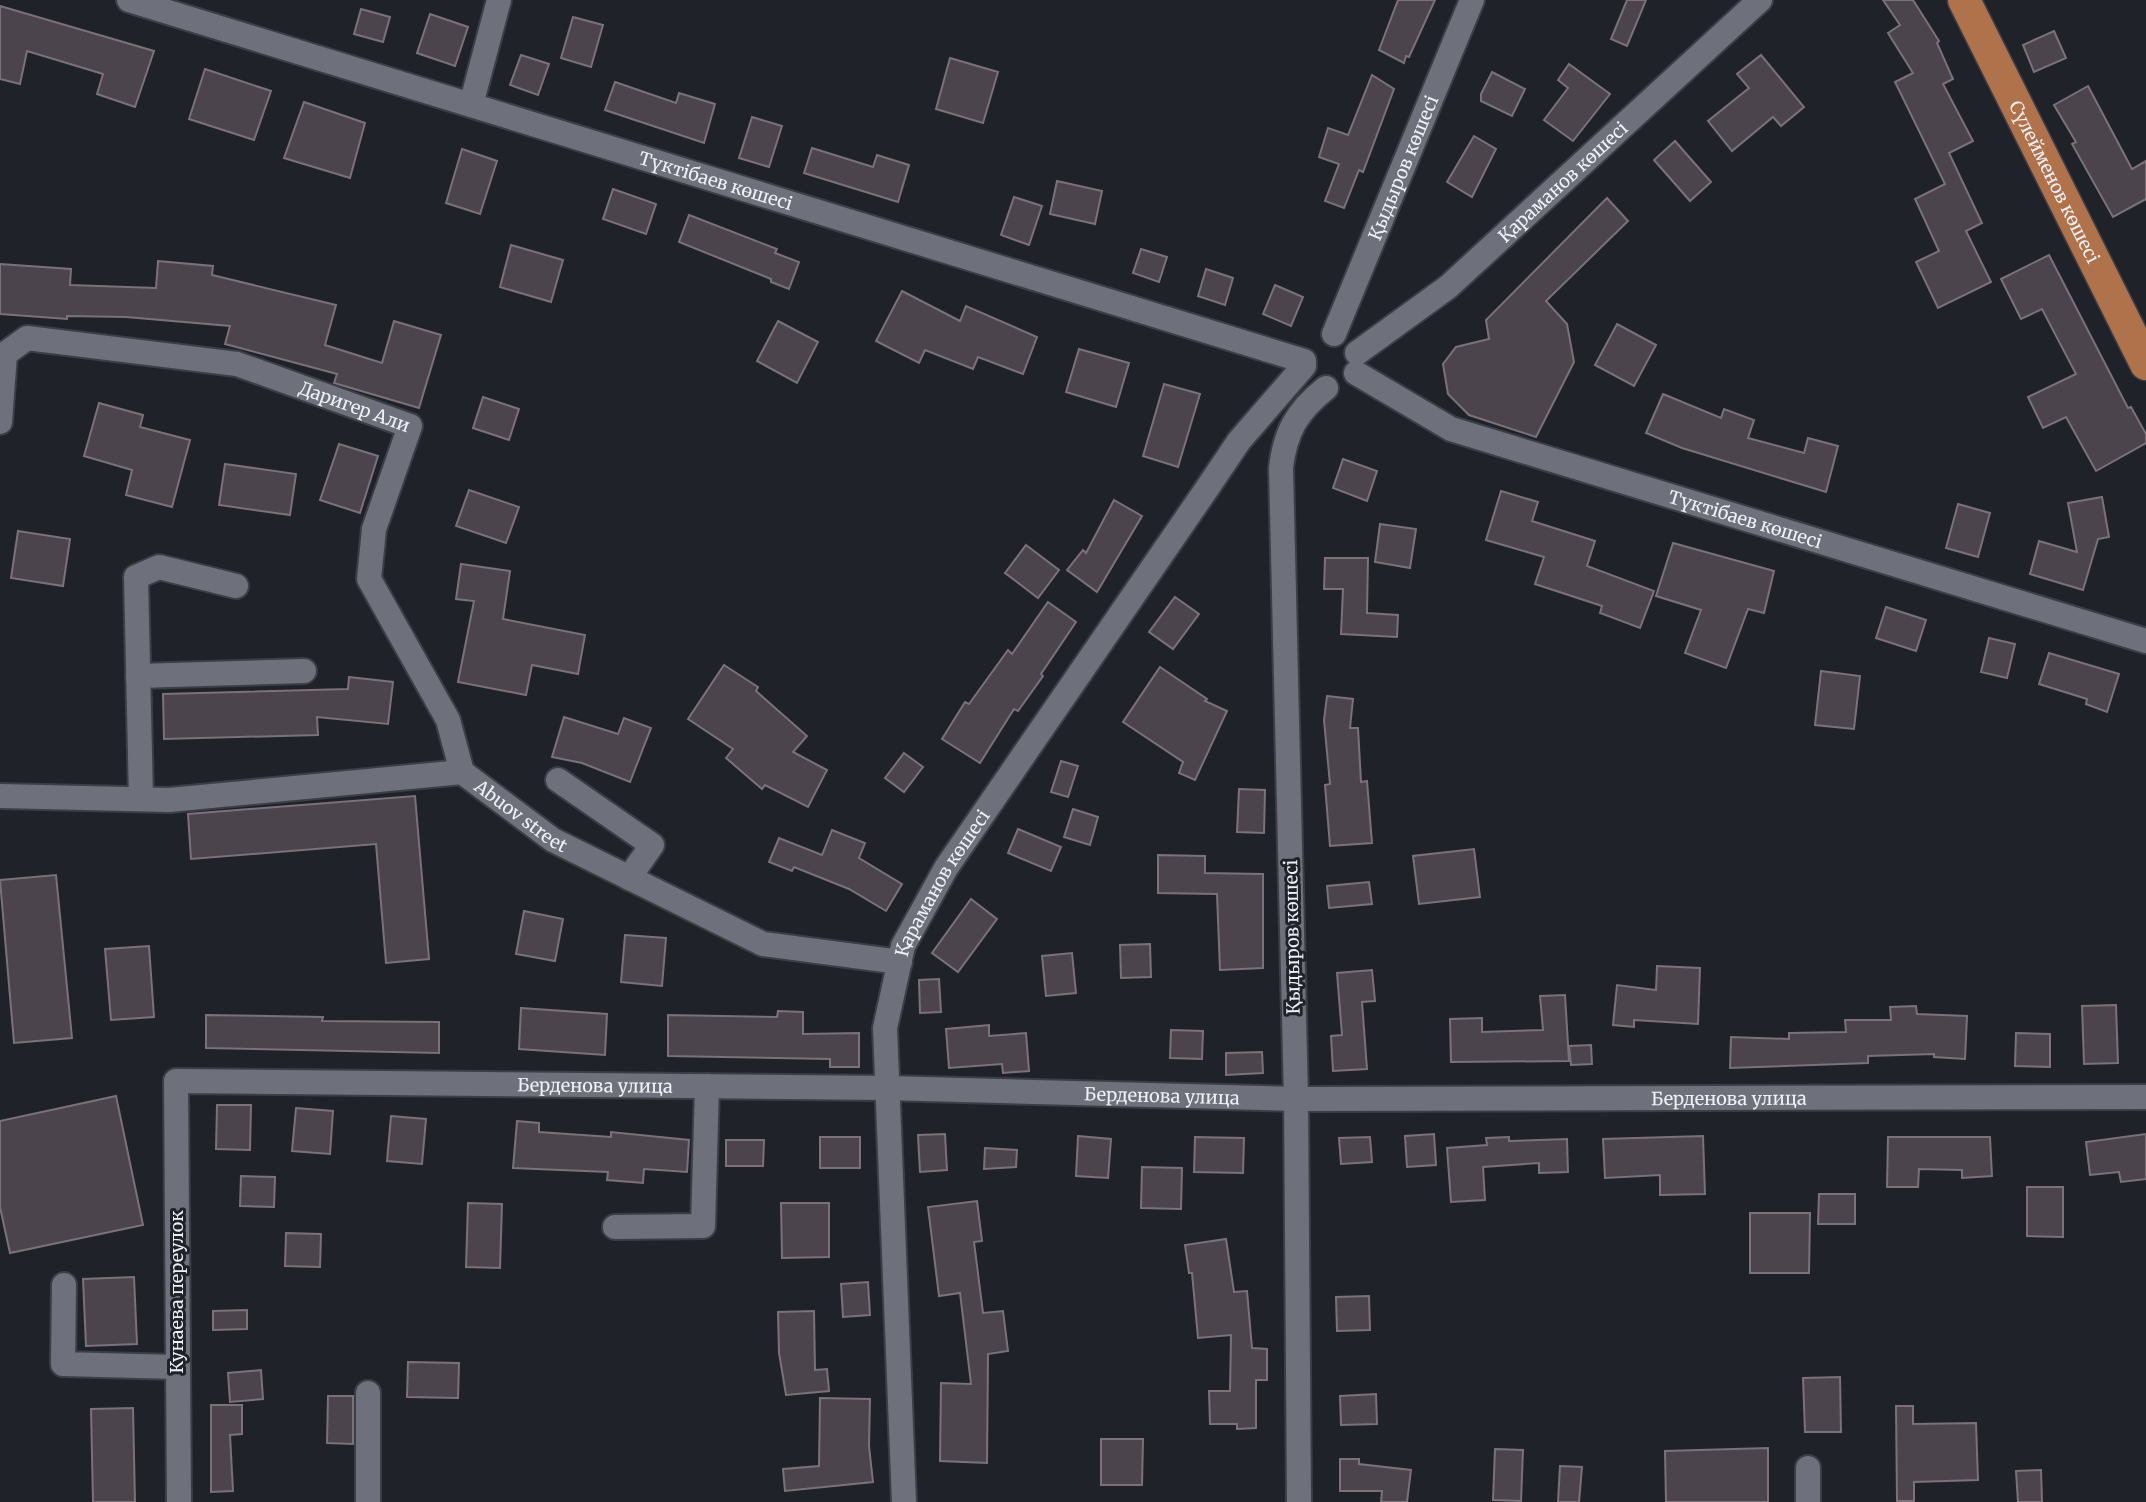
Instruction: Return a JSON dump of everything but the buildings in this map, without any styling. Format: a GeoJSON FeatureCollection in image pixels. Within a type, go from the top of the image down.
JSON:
{"type":"FeatureCollection","features":[{"type":"Feature","properties":{"kind":"main road","name":"Сүлейменов көшесі"},"geometry":{"type":"LineString","coordinates":[[1964,0],[2146,363]]}},
{"type":"Feature","properties":{"kind":"street","name":"Түктібаев көшесі"},"geometry":{"type":"LineString","coordinates":[[129,0],[1304,363]]}},
{"type":"Feature","properties":{"kind":"street"},"geometry":{"type":"LineString","coordinates":[[471,105],[499,0]]}},
{"type":"Feature","properties":{"kind":"street","name":"Қыдыров көшесі"},"geometry":{"type":"LineString","coordinates":[[1334,334],[1472,0]]}},
{"type":"Feature","properties":{"kind":"street","name":"Қараманов көшесі"},"geometry":{"type":"LineString","coordinates":[[1356,363],[1448,287],[1760,0]]}},
{"type":"Feature","properties":{"kind":"street"},"geometry":{"type":"LineString","coordinates":[[1324,334],[1334,334],[1352,344],[1356,363],[1343,385],[1325,388],[1308,376],[1304,363],[1309,344],[1324,334]]}},
{"type":"Feature","properties":{"kind":"street","name":"Даригер Али"},"geometry":{"type":"LineString","coordinates":[[0,422],[5,354],[27,338],[237,364],[410,426],[374,528],[369,579],[448,720],[462,772]]}},
{"type":"Feature","properties":{"kind":"street","name":"Қараманов көшесі"},"geometry":{"type":"LineString","coordinates":[[904,1502],[885,1028],[903,946],[946,868],[1240,442],[1304,363]]}},
{"type":"Feature","properties":{"kind":"street","name":"Түктібаев көшесі"},"geometry":{"type":"LineString","coordinates":[[1356,363],[1451,429],[2146,641]]}},
{"type":"Feature","properties":{"kind":"street","name":"Қыдыров көшесі"},"geometry":{"type":"LineString","coordinates":[[1299,1502],[1296,1099],[1281,468],[1284,443],[1292,423],[1306,403],[1325,388]]}},
{"type":"Feature","properties":{"kind":"street"},"geometry":{"type":"LineString","coordinates":[[1240,442],[1263,446],[1275,455],[1281,468]]}},
{"type":"Feature","properties":{"kind":"street"},"geometry":{"type":"LineString","coordinates":[[141,799],[136,577],[159,567],[236,586]]}},
{"type":"Feature","properties":{"kind":"street"},"geometry":{"type":"LineString","coordinates":[[138,676],[304,671]]}},
{"type":"Feature","properties":{"kind":"street","name":"Abuov street"},"geometry":{"type":"LineString","coordinates":[[0,796],[169,800],[462,772],[553,840],[763,944],[900,962]]}},
{"type":"Feature","properties":{"kind":"street"},"geometry":{"type":"LineString","coordinates":[[558,780],[652,845],[629,878]]}},
{"type":"Feature","properties":{"kind":"street","name":"Берденова улица"},"geometry":{"type":"LineString","coordinates":[[176,1081],[887,1088],[1296,1099],[2146,1097]]}},
{"type":"Feature","properties":{"kind":"street","name":"Кунаева переулок"},"geometry":{"type":"LineString","coordinates":[[176,1081],[179,1502]]}},
{"type":"Feature","properties":{"kind":"street"},"geometry":{"type":"LineString","coordinates":[[615,1227],[703,1226],[707,1086]]}},
{"type":"Feature","properties":{"kind":"street"},"geometry":{"type":"LineString","coordinates":[[64,1285],[63,1364],[176,1367]]}},
{"type":"Feature","properties":{"kind":"street"},"geometry":{"type":"LineString","coordinates":[[368,1393],[368,1502]]}},
{"type":"Feature","properties":{"kind":"street"},"geometry":{"type":"LineString","coordinates":[[1808,1468],[1808,1502]]}}]}
